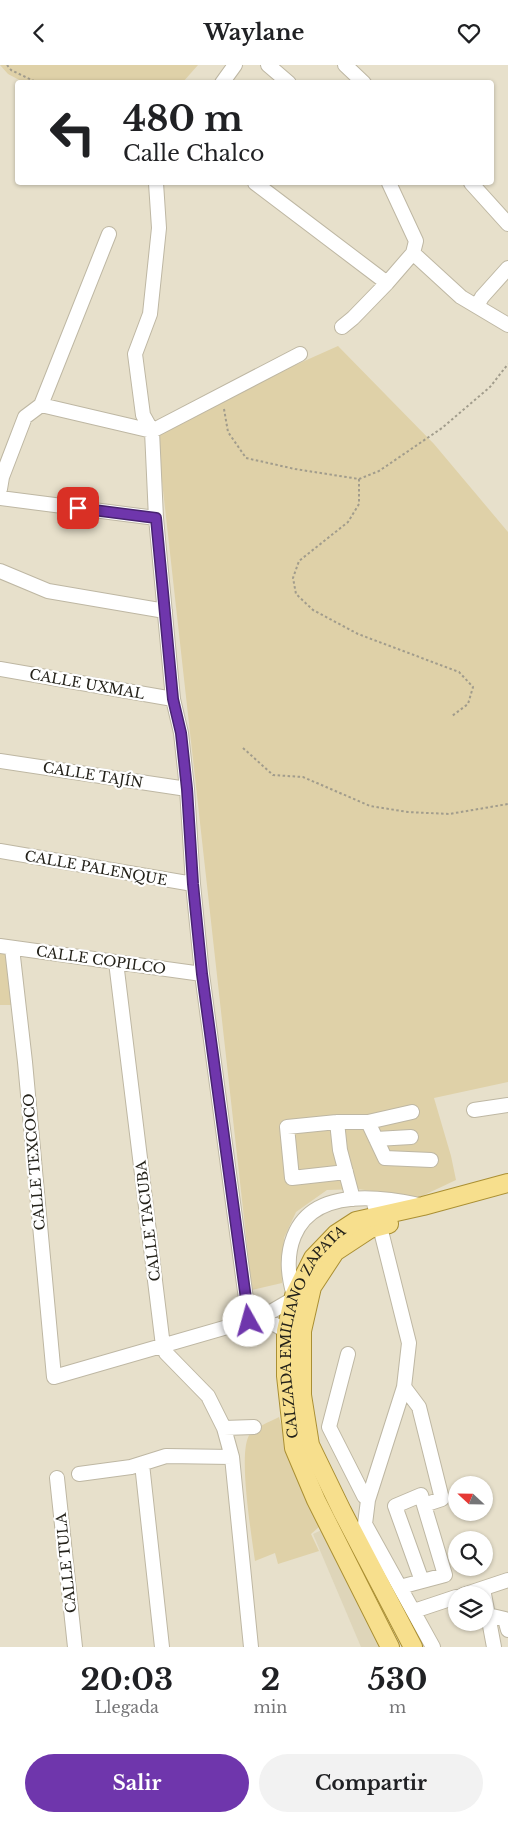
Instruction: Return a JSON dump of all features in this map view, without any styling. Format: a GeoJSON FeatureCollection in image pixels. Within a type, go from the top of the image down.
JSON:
{"type":"FeatureCollection","features":[{"type":"Feature","properties":{"kind":"main road","name":"CALZADA EMILIANO ZAPATA"},"geometry":{"type":"LineString","coordinates":[[390,1647],[316,1500],[294,1448],[286,1376],[286,1331],[294,1297],[313,1257],[336,1234],[356,1221],[377,1214],[423,1206],[508,1183]]}},
{"type":"Feature","properties":{"kind":"main road","name":"CALZADA EMILIANO ZAPATA"},"geometry":{"type":"LineString","coordinates":[[377,1214],[508,1192]]}},
{"type":"Feature","properties":{"kind":"main road","name":"CALZADA EMILIANO ZAPATA"},"geometry":{"type":"LineString","coordinates":[[377,1214],[370,1229],[335,1253],[312,1287],[302,1331],[302,1395],[310,1445],[413,1647]]}},
{"type":"Feature","properties":{"kind":"street"},"geometry":{"type":"LineString","coordinates":[[224,80],[235,65]]}},
{"type":"Feature","properties":{"kind":"street"},"geometry":{"type":"LineString","coordinates":[[268,65],[286,80]]}},
{"type":"Feature","properties":{"kind":"street"},"geometry":{"type":"LineString","coordinates":[[345,65],[361,80]]}},
{"type":"Feature","properties":{"kind":"street"},"geometry":{"type":"LineString","coordinates":[[156,185],[160,228],[150,314],[135,354],[143,415],[152,431],[156,518],[173,699],[181,733],[187,789],[193,884],[202,974],[249,1321]]}},
{"type":"Feature","properties":{"kind":"street"},"geometry":{"type":"LineString","coordinates":[[258,185],[387,283]]}},
{"type":"Feature","properties":{"kind":"street"},"geometry":{"type":"LineString","coordinates":[[342,327],[387,283],[413,253],[416,241],[389,185]]}},
{"type":"Feature","properties":{"kind":"street"},"geometry":{"type":"LineString","coordinates":[[473,185],[508,224]]}},
{"type":"Feature","properties":{"kind":"street"},"geometry":{"type":"LineString","coordinates":[[0,489],[2,477],[25,417],[41,405],[109,234]]}},
{"type":"Feature","properties":{"kind":"street"},"geometry":{"type":"LineString","coordinates":[[413,253],[461,297],[508,325]]}},
{"type":"Feature","properties":{"kind":"street"},"geometry":{"type":"LineString","coordinates":[[477,306],[482,297],[508,268]]}},
{"type":"Feature","properties":{"kind":"street"},"geometry":{"type":"LineString","coordinates":[[41,405],[152,431],[300,354]]}},
{"type":"Feature","properties":{"kind":"street"},"geometry":{"type":"LineString","coordinates":[[0,498],[156,518]]}},
{"type":"Feature","properties":{"kind":"street"},"geometry":{"type":"LineString","coordinates":[[0,571],[48,591],[165,611]]}},
{"type":"Feature","properties":{"kind":"street","name":"CALLE UXMAL"},"geometry":{"type":"LineString","coordinates":[[0,669],[173,699]]}},
{"type":"Feature","properties":{"kind":"street","name":"CALLE TAJÍN"},"geometry":{"type":"LineString","coordinates":[[0,761],[187,789]]}},
{"type":"Feature","properties":{"kind":"street","name":"CALLE PALENQUE"},"geometry":{"type":"LineString","coordinates":[[0,851],[193,884]]}},
{"type":"Feature","properties":{"kind":"street","name":"CALLE COPILCO"},"geometry":{"type":"LineString","coordinates":[[6,947],[202,974]]}},
{"type":"Feature","properties":{"kind":"street","name":"CALLE TEXCOCO"},"geometry":{"type":"LineString","coordinates":[[6,947],[25,1062],[54,1377],[163,1346]]}},
{"type":"Feature","properties":{"kind":"street","name":"CALLE TACUBA"},"geometry":{"type":"LineString","coordinates":[[116,962],[163,1346]]}},
{"type":"Feature","properties":{"kind":"street"},"geometry":{"type":"LineString","coordinates":[[474,1110],[508,1105]]}},
{"type":"Feature","properties":{"kind":"street"},"geometry":{"type":"LineString","coordinates":[[346,1172],[292,1178],[287,1127],[337,1122],[368,1122],[412,1112]]}},
{"type":"Feature","properties":{"kind":"street"},"geometry":{"type":"LineString","coordinates":[[337,1122],[340,1150],[353,1199]]}},
{"type":"Feature","properties":{"kind":"street"},"geometry":{"type":"LineString","coordinates":[[368,1122],[385,1158],[431,1160]]}},
{"type":"Feature","properties":{"kind":"street"},"geometry":{"type":"LineString","coordinates":[[376,1139],[411,1137]]}},
{"type":"Feature","properties":{"kind":"street"},"geometry":{"type":"LineString","coordinates":[[251,1647],[232,1457],[224,1428],[208,1396],[166,1353],[163,1346],[262,1317],[294,1297],[289,1276],[288,1257],[298,1225],[322,1205],[353,1199],[377,1214],[409,1343],[404,1387],[368,1501],[365,1524],[433,1647]]}},
{"type":"Feature","properties":{"kind":"street"},"geometry":{"type":"LineString","coordinates":[[262,1317],[286,1331]]}},
{"type":"Feature","properties":{"kind":"street"},"geometry":{"type":"LineString","coordinates":[[348,1354],[329,1427],[368,1501]]}},
{"type":"Feature","properties":{"kind":"street"},"geometry":{"type":"LineString","coordinates":[[404,1387],[419,1407],[442,1499],[424,1505]]}},
{"type":"Feature","properties":{"kind":"street"},"geometry":{"type":"LineString","coordinates":[[224,1428],[254,1427]]}},
{"type":"Feature","properties":{"kind":"street"},"geometry":{"type":"LineString","coordinates":[[79,1474],[142,1465],[166,1456],[232,1457]]}},
{"type":"Feature","properties":{"kind":"street"},"geometry":{"type":"LineString","coordinates":[[142,1465],[162,1647]]}},
{"type":"Feature","properties":{"kind":"street","name":"CALLE TULA"},"geometry":{"type":"LineString","coordinates":[[58,1478],[75,1647]]}},
{"type":"Feature","properties":{"kind":"street"},"geometry":{"type":"LineString","coordinates":[[400,1587],[445,1575],[421,1495],[395,1506],[422,1581]]}},
{"type":"Feature","properties":{"kind":"street"},"geometry":{"type":"LineString","coordinates":[[491,1586],[508,1580]]}},
{"type":"Feature","properties":{"kind":"street"},"geometry":{"type":"LineString","coordinates":[[414,1611],[448,1600]]}},
{"type":"Feature","properties":{"kind":"street"},"geometry":{"type":"LineString","coordinates":[[493,1616],[505,1619],[508,1631]]}},
{"type":"Feature","properties":{"kind":"street"},"geometry":{"type":"LineString","coordinates":[[491,1631],[494,1647]]}},
{"type":"Feature","properties":{"kind":"path"},"geometry":{"type":"LineString","coordinates":[[7,65],[11,70],[32,80]]}},
{"type":"Feature","properties":{"kind":"path"},"geometry":{"type":"LineString","coordinates":[[217,396],[225,412],[228,432],[246,458],[294,469],[360,479],[379,471],[442,428],[490,387],[508,364]]}},
{"type":"Feature","properties":{"kind":"path"},"geometry":{"type":"LineString","coordinates":[[360,479],[359,504],[348,522],[300,561],[293,578],[296,594],[313,610],[358,634],[459,672],[474,687],[468,704],[452,715]]}},
{"type":"Feature","properties":{"kind":"path"},"geometry":{"type":"LineString","coordinates":[[243,748],[273,775],[303,777],[370,806],[408,812],[449,814],[508,804]]}},
{"type":"Feature","properties":{"kind":"shaded area"},"geometry":{"type":"Polygon","coordinates":[[[0,65],[198,65],[185,80],[19,80],[8,74],[0,65]]]}},
{"type":"Feature","properties":{"kind":"shaded area"},"geometry":{"type":"Polygon","coordinates":[[[338,346],[434,444],[508,532],[508,1082],[434,1098],[456,1180],[420,1197],[357,1189],[327,1190],[296,1212],[284,1238],[282,1283],[252,1290],[156,427],[338,346]]]}},
{"type":"Feature","properties":{"kind":"shaded area"},"geometry":{"type":"Polygon","coordinates":[[[0,954],[9,954],[15,1005],[0,1005],[0,954]]]}},
{"type":"Feature","properties":{"kind":"shaded area"},"geometry":{"type":"Polygon","coordinates":[[[279,1417],[284,1435],[318,1519],[319,1527],[311,1534],[319,1551],[278,1564],[275,1553],[255,1561],[246,1495],[245,1457],[246,1443],[250,1434],[260,1426],[279,1417]]]}},
{"type":"Feature","properties":{"kind":"shaded area"},"geometry":{"type":"Polygon","coordinates":[[[326,1528],[383,1647],[361,1647],[313,1534],[326,1528]]]}},
{"type":"Feature","properties":{"kind":"route"},"geometry":{"type":"LineString","coordinates":[[78,508],[156,518],[173,699],[181,733],[187,789],[193,884],[202,974],[249,1321]]}}]}
